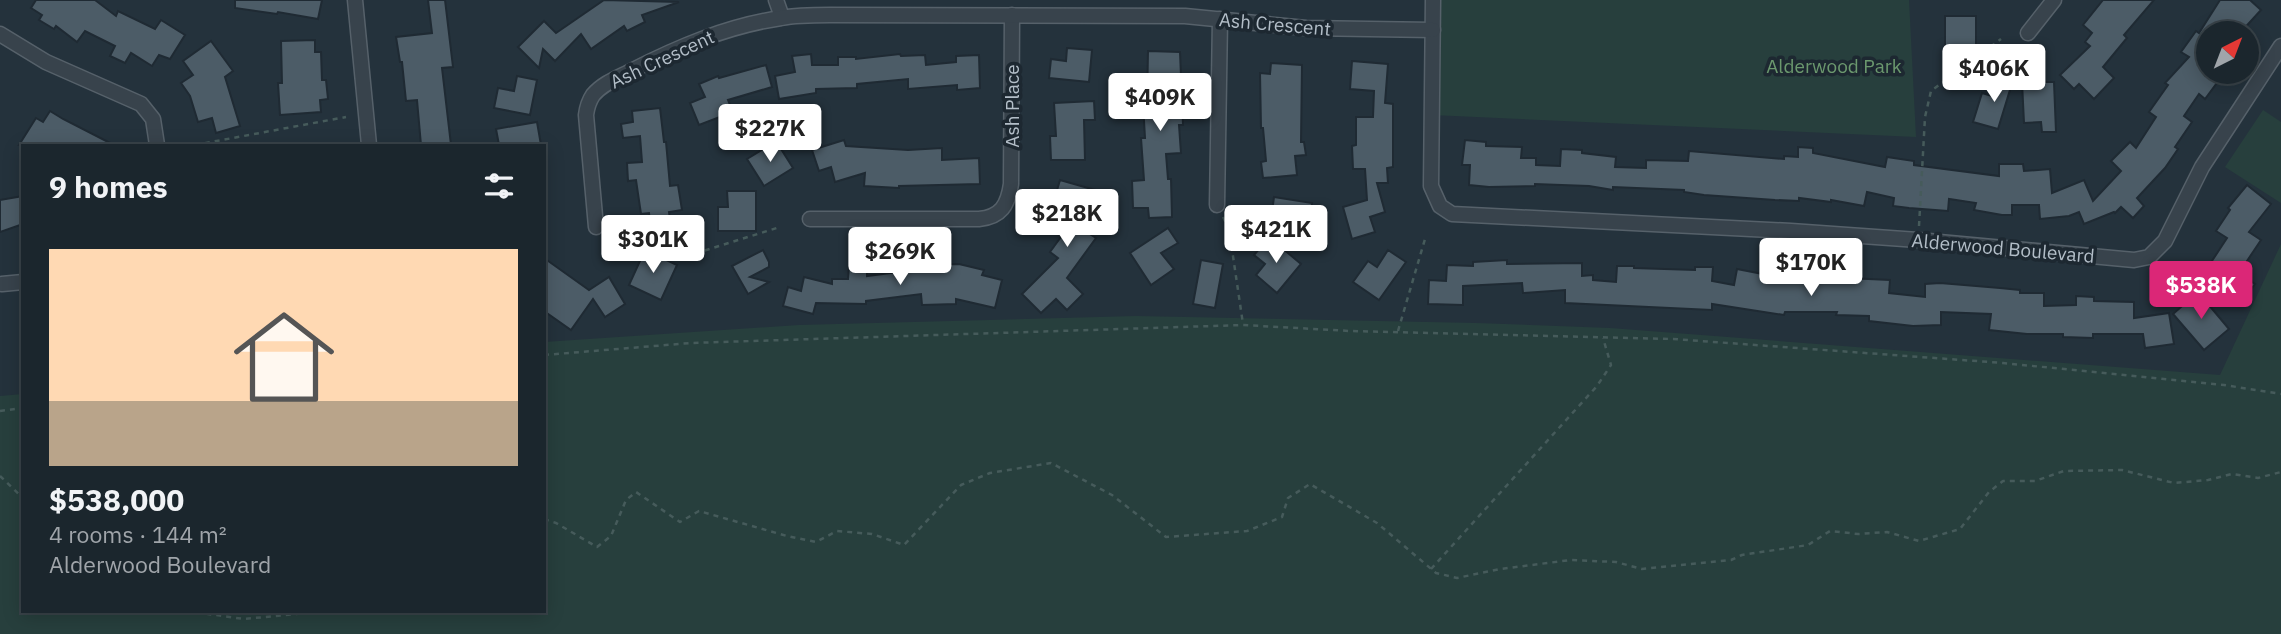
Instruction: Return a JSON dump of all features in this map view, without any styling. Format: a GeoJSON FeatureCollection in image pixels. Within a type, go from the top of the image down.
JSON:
{"type":"FeatureCollection","features":[{"type":"Feature","properties":{"kind":"street"},"geometry":{"type":"LineString","coordinates":[[355,0],[369,144]]}},
{"type":"Feature","properties":{"kind":"street"},"geometry":{"type":"LineString","coordinates":[[776,0],[782,17]]}},
{"type":"Feature","properties":{"kind":"street","name":"Alderwood Boulevard"},"geometry":{"type":"LineString","coordinates":[[1433,0],[1431,186],[1435,200],[1452,214],[1791,231],[2134,260],[2149,257],[2165,241],[2196,178],[2281,46]]}},
{"type":"Feature","properties":{"kind":"street"},"geometry":{"type":"LineString","coordinates":[[2028,33],[2054,0]]}},
{"type":"Feature","properties":{"kind":"street","name":"Ash Place"},"geometry":{"type":"LineString","coordinates":[[810,219],[979,219],[988,218],[1002,210],[1008,201],[1011,184],[1012,15]]}},
{"type":"Feature","properties":{"kind":"street","name":"Ash Crescent"},"geometry":{"type":"LineString","coordinates":[[596,227],[586,115],[594,93],[611,81],[681,46],[710,35],[782,17],[1185,16],[1306,28],[1433,30]]}},
{"type":"Feature","properties":{"kind":"street"},"geometry":{"type":"LineString","coordinates":[[1217,205],[1220,19]]}},
{"type":"Feature","properties":{"kind":"street"},"geometry":{"type":"LineString","coordinates":[[0,34],[46,62],[141,104],[153,119],[157,144]]}},
{"type":"Feature","properties":{"kind":"street"},"geometry":{"type":"LineString","coordinates":[[2,284],[21,282]]}},
{"type":"Feature","properties":{"kind":"path"},"geometry":{"type":"LineString","coordinates":[[1919,229],[1925,117],[1931,91],[2001,39]]}},
{"type":"Feature","properties":{"kind":"path"},"geometry":{"type":"LineString","coordinates":[[200,144],[346,117]]}},
{"type":"Feature","properties":{"kind":"path"},"geometry":{"type":"LineString","coordinates":[[1217,205],[1229,229],[1243,325]]}},
{"type":"Feature","properties":{"kind":"path"},"geometry":{"type":"LineString","coordinates":[[628,229],[703,251],[780,227]]}},
{"type":"Feature","properties":{"kind":"path"},"geometry":{"type":"LineString","coordinates":[[1398,331],[1425,239]]}},
{"type":"Feature","properties":{"kind":"path"},"geometry":{"type":"LineString","coordinates":[[546,355],[691,343],[1243,325],[1673,339],[2003,363],[2224,385],[2281,394]]}},
{"type":"Feature","properties":{"kind":"path"},"geometry":{"type":"LineString","coordinates":[[1431,569],[1597,387],[1611,365],[1603,338]]}},
{"type":"Feature","properties":{"kind":"path"},"geometry":{"type":"LineString","coordinates":[[0,411],[21,408]]}},
{"type":"Feature","properties":{"kind":"path"},"geometry":{"type":"LineString","coordinates":[[546,520],[597,547],[611,536],[626,500],[636,492],[680,522],[699,511],[816,542],[836,531],[872,534],[904,545],[961,485],[990,474],[1051,463],[1112,495],[1166,537],[1247,531],[1282,517],[1288,498],[1310,484],[1377,523],[1436,573],[1457,578],[1500,569],[1571,560],[1616,562],[1642,569],[1731,560],[1742,555],[1808,545],[1830,531],[1858,534],[1887,532],[1919,541],[1960,529],[1989,492],[2003,481],[2035,481],[2064,471],[2122,470],[2174,482],[2208,480],[2232,474],[2258,478],[2281,472]]}},
{"type":"Feature","properties":{"kind":"path"},"geometry":{"type":"LineString","coordinates":[[0,476],[21,496]]}},
{"type":"Feature","properties":{"kind":"path"},"geometry":{"type":"LineString","coordinates":[[207,613],[244,619],[307,613]]}},
{"type":"Feature","properties":{"kind":"green space","name":"Alderwood Park"},"geometry":{"type":"Polygon","coordinates":[[[1433,0],[1909,0],[1916,137],[1432,115],[1433,0]]]}},
{"type":"Feature","properties":{"kind":"green space"},"geometry":{"type":"Polygon","coordinates":[[[2263,110],[2281,122],[2281,203],[2225,167],[2263,110]]]}},
{"type":"Feature","properties":{"kind":"green space"},"geometry":{"type":"Polygon","coordinates":[[[2281,244],[2281,634],[0,634],[0,396],[21,394],[21,613],[546,613],[546,342],[799,325],[1136,316],[1610,328],[2220,375],[2281,244]]]}},
{"type":"Feature","properties":{"kind":"building"},"geometry":{"type":"Polygon","coordinates":[[[36,0],[95,0],[116,16],[118,11],[155,29],[161,20],[185,35],[170,59],[159,55],[152,66],[131,53],[125,63],[110,56],[115,46],[85,31],[77,42],[56,26],[54,29],[39,20],[42,15],[31,8],[36,0]]]}},
{"type":"Feature","properties":{"kind":"building"},"geometry":{"type":"Polygon","coordinates":[[[235,0],[322,0],[318,19],[235,8],[235,0]]]}},
{"type":"Feature","properties":{"kind":"building"},"geometry":{"type":"Polygon","coordinates":[[[428,0],[445,0],[453,67],[442,68],[451,144],[421,144],[417,100],[406,101],[396,37],[432,33],[428,0]]]}},
{"type":"Feature","properties":{"kind":"building"},"geometry":{"type":"Polygon","coordinates":[[[604,0],[679,2],[642,15],[645,22],[627,31],[624,26],[591,49],[581,34],[555,61],[543,49],[539,68],[518,47],[544,21],[556,33],[604,0]]]}},
{"type":"Feature","properties":{"kind":"building"},"geometry":{"type":"Polygon","coordinates":[[[2103,0],[2154,0],[2124,35],[2127,38],[2103,67],[2114,78],[2094,99],[2079,84],[2074,89],[2060,75],[2090,46],[2085,42],[2092,33],[2083,25],[2103,0]]]}},
{"type":"Feature","properties":{"kind":"building"},"geometry":{"type":"Polygon","coordinates":[[[2220,0],[2250,0],[2261,10],[2251,21],[2207,21],[2220,0]]]}},
{"type":"Feature","properties":{"kind":"building"},"geometry":{"type":"Polygon","coordinates":[[[1945,16],[1976,16],[1976,49],[1945,49],[1945,16]]]}},
{"type":"Feature","properties":{"kind":"building"},"geometry":{"type":"Polygon","coordinates":[[[2196,31],[2196,84],[2216,84],[2205,99],[2199,94],[2184,116],[2192,122],[2165,168],[2137,198],[2144,206],[2133,218],[2121,207],[2115,213],[2084,224],[2079,212],[2069,216],[2040,219],[2039,205],[2012,205],[2012,215],[2002,215],[1974,210],[1976,203],[1949,199],[1948,211],[1909,208],[1893,206],[1894,198],[1867,192],[1864,206],[1831,200],[1799,198],[1799,201],[1704,195],[1684,190],[1613,187],[1613,190],[1589,186],[1535,184],[1489,187],[1469,185],[1470,165],[1462,165],[1465,140],[1486,142],[1486,146],[1522,147],[1521,158],[1536,158],[1536,165],[1560,166],[1561,149],[1616,157],[1615,167],[1646,168],[1646,160],[1688,161],[1689,151],[1784,159],[1784,156],[1798,157],[1798,147],[1813,148],[1813,153],[1885,167],[1887,157],[1914,161],[1914,165],[1999,176],[1999,164],[2023,164],[2024,171],[2050,169],[2052,193],[2084,180],[2093,201],[2121,171],[2111,161],[2130,142],[2136,148],[2156,117],[2149,112],[2168,85],[2165,83],[2189,57],[2181,52],[2196,31]]]}},
{"type":"Feature","properties":{"kind":"building"},"geometry":{"type":"Polygon","coordinates":[[[315,40],[315,52],[321,52],[322,80],[326,80],[328,99],[320,100],[321,112],[280,115],[278,83],[282,83],[281,41],[315,40]]]}},
{"type":"Feature","properties":{"kind":"building"},"geometry":{"type":"Polygon","coordinates":[[[211,41],[233,71],[225,77],[240,126],[216,133],[212,118],[198,122],[190,96],[181,83],[193,75],[183,61],[211,41]]]}},
{"type":"Feature","properties":{"kind":"building"},"geometry":{"type":"Polygon","coordinates":[[[1067,48],[1092,50],[1089,82],[1049,78],[1051,59],[1066,61],[1067,48]]]}},
{"type":"Feature","properties":{"kind":"building"},"geometry":{"type":"Polygon","coordinates":[[[1148,51],[1180,52],[1183,125],[1179,125],[1181,153],[1166,154],[1168,179],[1171,179],[1172,217],[1149,218],[1148,208],[1133,208],[1132,181],[1144,180],[1141,138],[1145,138],[1143,104],[1147,103],[1148,51]]]}},
{"type":"Feature","properties":{"kind":"building"},"geometry":{"type":"Polygon","coordinates":[[[811,54],[812,65],[838,65],[838,57],[856,59],[900,54],[925,55],[926,65],[956,62],[956,56],[979,55],[980,88],[957,90],[957,85],[908,89],[908,79],[857,84],[857,88],[816,89],[816,93],[779,99],[775,76],[795,72],[792,56],[811,54]]]}},
{"type":"Feature","properties":{"kind":"building"},"geometry":{"type":"Polygon","coordinates":[[[1352,61],[1388,64],[1385,103],[1393,104],[1393,167],[1387,168],[1388,183],[1377,183],[1385,212],[1370,217],[1375,232],[1352,239],[1343,207],[1367,200],[1365,169],[1353,169],[1352,146],[1356,145],[1356,117],[1373,117],[1374,91],[1350,89],[1352,61]]]}},
{"type":"Feature","properties":{"kind":"building"},"geometry":{"type":"Polygon","coordinates":[[[1271,63],[1302,65],[1301,142],[1304,142],[1306,155],[1295,156],[1297,175],[1263,178],[1261,162],[1266,161],[1261,128],[1260,73],[1270,74],[1271,63]]]}},
{"type":"Feature","properties":{"kind":"building"},"geometry":{"type":"Polygon","coordinates":[[[766,65],[772,87],[728,100],[733,112],[699,125],[690,103],[705,97],[699,84],[718,76],[719,78],[766,65]]]}},
{"type":"Feature","properties":{"kind":"building"},"geometry":{"type":"Polygon","coordinates":[[[1999,75],[2013,80],[1998,129],[1973,122],[1982,93],[1992,96],[1999,75]]]}},
{"type":"Feature","properties":{"kind":"building"},"geometry":{"type":"Polygon","coordinates":[[[517,76],[537,80],[530,115],[494,108],[498,88],[514,91],[517,76]]]}},
{"type":"Feature","properties":{"kind":"building"},"geometry":{"type":"Polygon","coordinates":[[[2022,82],[2054,82],[2056,132],[2042,132],[2041,122],[2024,123],[2022,82]]]}},
{"type":"Feature","properties":{"kind":"building"},"geometry":{"type":"Polygon","coordinates":[[[1094,101],[1095,120],[1084,120],[1085,160],[1051,160],[1050,136],[1056,136],[1054,103],[1094,101]]]}},
{"type":"Feature","properties":{"kind":"building"},"geometry":{"type":"Polygon","coordinates":[[[660,108],[670,186],[678,185],[682,210],[669,212],[671,226],[651,229],[649,213],[641,214],[636,180],[628,181],[627,163],[642,162],[640,136],[623,138],[621,124],[633,122],[632,111],[660,108]]]}},
{"type":"Feature","properties":{"kind":"building"},"geometry":{"type":"Polygon","coordinates":[[[50,111],[112,144],[19,145],[36,118],[43,122],[50,111]]]}},
{"type":"Feature","properties":{"kind":"building"},"geometry":{"type":"Polygon","coordinates":[[[537,122],[541,144],[499,144],[496,129],[537,122]]]}},
{"type":"Feature","properties":{"kind":"building"},"geometry":{"type":"Polygon","coordinates":[[[844,140],[846,146],[908,150],[942,148],[942,160],[979,158],[980,184],[899,188],[864,186],[865,173],[835,182],[831,167],[819,171],[812,150],[844,140]]]}},
{"type":"Feature","properties":{"kind":"building"},"geometry":{"type":"Polygon","coordinates":[[[776,141],[793,168],[764,186],[747,159],[776,141]]]}},
{"type":"Feature","properties":{"kind":"building"},"geometry":{"type":"Polygon","coordinates":[[[1060,180],[1102,192],[1090,234],[1096,238],[1067,278],[1083,294],[1067,310],[1056,299],[1041,313],[1022,294],[1058,258],[1050,252],[1079,212],[1053,204],[1060,180]]]}},
{"type":"Feature","properties":{"kind":"building"},"geometry":{"type":"Polygon","coordinates":[[[2247,185],[2271,204],[2249,232],[2261,240],[2239,273],[2255,284],[2239,306],[2208,284],[2216,277],[2206,270],[2227,238],[2216,231],[2230,210],[2228,208],[2247,185]]]}},
{"type":"Feature","properties":{"kind":"building"},"geometry":{"type":"Polygon","coordinates":[[[727,191],[756,191],[756,231],[718,231],[718,207],[728,207],[727,191]]]}},
{"type":"Feature","properties":{"kind":"building"},"geometry":{"type":"Polygon","coordinates":[[[21,196],[21,225],[0,232],[0,200],[21,196]]]}},
{"type":"Feature","properties":{"kind":"building"},"geometry":{"type":"Polygon","coordinates":[[[1274,197],[1312,203],[1308,235],[1274,230],[1282,221],[1271,219],[1274,197]]]}},
{"type":"Feature","properties":{"kind":"building"},"geometry":{"type":"Polygon","coordinates":[[[1168,228],[1178,243],[1161,253],[1174,269],[1151,285],[1130,253],[1168,228]]]}},
{"type":"Feature","properties":{"kind":"building"},"geometry":{"type":"Polygon","coordinates":[[[1269,237],[1301,264],[1277,293],[1256,275],[1265,264],[1254,255],[1269,237]]]}},
{"type":"Feature","properties":{"kind":"building"},"geometry":{"type":"Polygon","coordinates":[[[645,250],[677,265],[661,300],[629,285],[645,250]]]}},
{"type":"Feature","properties":{"kind":"building"},"geometry":{"type":"Polygon","coordinates":[[[763,250],[769,267],[750,277],[769,282],[748,294],[732,266],[763,250]]]}},
{"type":"Feature","properties":{"kind":"building"},"geometry":{"type":"Polygon","coordinates":[[[1388,250],[1406,262],[1379,300],[1353,282],[1368,261],[1377,267],[1388,250]]]}},
{"type":"Feature","properties":{"kind":"building"},"geometry":{"type":"Polygon","coordinates":[[[546,259],[589,290],[609,277],[625,304],[605,317],[593,299],[571,330],[546,312],[546,259]]]}},
{"type":"Feature","properties":{"kind":"building"},"geometry":{"type":"Polygon","coordinates":[[[1201,260],[1223,264],[1215,308],[1193,304],[1201,260]]]}},
{"type":"Feature","properties":{"kind":"building"},"geometry":{"type":"Polygon","coordinates":[[[1507,260],[1507,264],[1582,263],[1582,276],[1593,275],[1593,280],[1616,282],[1617,266],[1695,270],[1695,267],[1713,267],[1712,281],[1734,285],[1737,269],[1773,276],[1773,272],[1812,278],[1812,275],[1826,275],[1890,280],[1889,293],[1925,297],[1925,284],[1940,283],[2020,290],[2020,293],[2044,293],[2044,306],[2076,305],[2076,296],[2094,297],[2094,301],[2134,302],[2134,318],[2169,313],[2174,344],[2145,348],[2143,334],[2093,334],[2093,338],[1989,330],[1991,314],[1941,312],[1941,325],[1913,326],[1869,321],[1869,316],[1836,315],[1837,312],[1785,312],[1784,315],[1712,304],[1712,310],[1565,303],[1565,290],[1523,293],[1522,283],[1463,286],[1463,305],[1428,304],[1429,280],[1446,281],[1447,265],[1473,266],[1473,262],[1507,260]]]}},
{"type":"Feature","properties":{"kind":"building"},"geometry":{"type":"Polygon","coordinates":[[[959,264],[984,270],[982,275],[1002,280],[995,308],[956,299],[956,304],[922,305],[921,294],[866,301],[866,304],[816,303],[813,314],[783,306],[788,287],[801,291],[804,277],[832,284],[832,279],[848,279],[849,265],[867,266],[867,276],[899,272],[898,265],[959,264]]]}},
{"type":"Feature","properties":{"kind":"building"},"geometry":{"type":"Polygon","coordinates":[[[2198,292],[2229,329],[2204,350],[2173,314],[2198,292]]]}}]}
